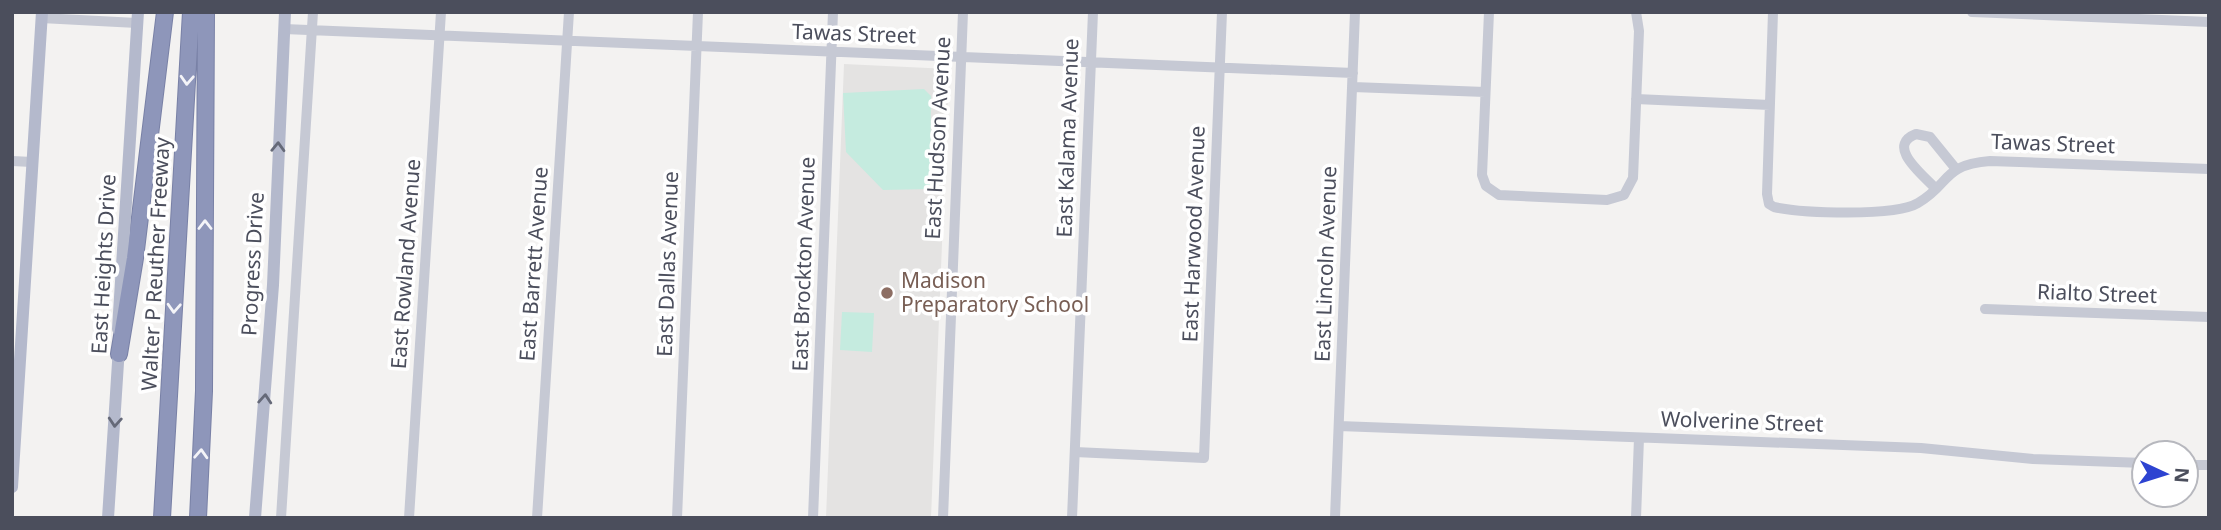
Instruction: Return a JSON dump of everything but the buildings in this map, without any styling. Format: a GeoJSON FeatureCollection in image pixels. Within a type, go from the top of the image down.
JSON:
{"type":"FeatureCollection","features":[{"type":"Feature","properties":{"kind":"highway"},"geometry":{"type":"LineString","coordinates":[[119,354],[135,258],[165,12]]}},
{"type":"Feature","properties":{"kind":"highway","name":"Walter P Reuther Freeway"},"geometry":{"type":"LineString","coordinates":[[162,518],[191,12]]}},
{"type":"Feature","properties":{"kind":"highway"},"geometry":{"type":"LineString","coordinates":[[198,518],[204,391],[206,12]]}},
{"type":"Feature","properties":{"kind":"main road","name":"Progress Drive"},"geometry":{"type":"LineString","coordinates":[[255,518],[273,285],[285,12]]}},
{"type":"Feature","properties":{"kind":"main road"},"geometry":{"type":"LineString","coordinates":[[12,487],[41,15]]}},
{"type":"Feature","properties":{"kind":"main road","name":"East Heights Drive"},"geometry":{"type":"LineString","coordinates":[[108,518],[119,354],[117,307],[138,18]]}},
{"type":"Feature","properties":{"kind":"street"},"geometry":{"type":"LineString","coordinates":[[281,518],[313,12]]}},
{"type":"Feature","properties":{"kind":"street","name":"East Rowland Avenue"},"geometry":{"type":"LineString","coordinates":[[409,518],[441,12]]}},
{"type":"Feature","properties":{"kind":"street","name":"East Barrett Avenue"},"geometry":{"type":"LineString","coordinates":[[537,518],[569,12]]}},
{"type":"Feature","properties":{"kind":"street","name":"East Dallas Avenue"},"geometry":{"type":"LineString","coordinates":[[677,518],[698,12]]}},
{"type":"Feature","properties":{"kind":"street","name":"East Brockton Avenue"},"geometry":{"type":"LineString","coordinates":[[813,518],[833,12]]}},
{"type":"Feature","properties":{"kind":"street","name":"East Hudson Avenue"},"geometry":{"type":"LineString","coordinates":[[943,518],[963,12]]}},
{"type":"Feature","properties":{"kind":"street","name":"East Kalama Avenue"},"geometry":{"type":"LineString","coordinates":[[1072,518],[1093,12]]}},
{"type":"Feature","properties":{"kind":"street","name":"East Harwood Avenue"},"geometry":{"type":"LineString","coordinates":[[1075,452],[1204,458],[1222,12]]}},
{"type":"Feature","properties":{"kind":"street","name":"East Lincoln Avenue"},"geometry":{"type":"LineString","coordinates":[[1335,518],[1356,12]]}},
{"type":"Feature","properties":{"kind":"street"},"geometry":{"type":"LineString","coordinates":[[1489,12],[1483,182],[1488,190],[1499,195],[1614,200],[1628,192],[1633,178],[1639,31],[1636,12]]}},
{"type":"Feature","properties":{"kind":"street"},"geometry":{"type":"LineString","coordinates":[[1636,99],[1770,105],[1773,12]]}},
{"type":"Feature","properties":{"kind":"street"},"geometry":{"type":"LineString","coordinates":[[1972,12],[2209,22]]}},
{"type":"Feature","properties":{"kind":"street"},"geometry":{"type":"LineString","coordinates":[[41,15],[138,18]]}},
{"type":"Feature","properties":{"kind":"street","name":"Tawas Street"},"geometry":{"type":"LineString","coordinates":[[284,29],[1353,73]]}},
{"type":"Feature","properties":{"kind":"street"},"geometry":{"type":"LineString","coordinates":[[1353,87],[1485,92]]}},
{"type":"Feature","properties":{"kind":"street","name":"Tawas Street"},"geometry":{"type":"LineString","coordinates":[[1770,105],[1766,194],[1769,205],[1774,207],[1893,212],[1918,204],[1956,169],[1990,161],[2209,169]]}},
{"type":"Feature","properties":{"kind":"street"},"geometry":{"type":"LineString","coordinates":[[1935,187],[1907,158],[1904,147],[1907,139],[1916,134],[1930,137],[1956,169]]}},
{"type":"Feature","properties":{"kind":"street"},"geometry":{"type":"LineString","coordinates":[[12,161],[32,162]]}},
{"type":"Feature","properties":{"kind":"street","name":"Rialto Street"},"geometry":{"type":"LineString","coordinates":[[1985,309],[2209,317]]}},
{"type":"Feature","properties":{"kind":"street","name":"Wolverine Street"},"geometry":{"type":"LineString","coordinates":[[1339,426],[1921,449],[2033,459],[2130,462]]}},
{"type":"Feature","properties":{"kind":"street"},"geometry":{"type":"LineString","coordinates":[[1636,518],[1639,438]]}},
{"type":"Feature","properties":{"kind":"shaded area","name":"Madison Preparatory School"},"geometry":{"type":"Polygon","coordinates":[[[844,64],[949,69],[931,518],[826,518],[844,64]]]}},
{"type":"Feature","properties":{"kind":"green space"},"geometry":{"type":"Polygon","coordinates":[[[924,89],[931,96],[930,189],[883,190],[846,152],[843,93],[924,89]]]}},
{"type":"Feature","properties":{"kind":"green space"},"geometry":{"type":"Polygon","coordinates":[[[842,312],[874,313],[872,352],[840,350],[842,312]]]}},
{"type":"Feature","properties":{"kind":"place","name":"Madison Preparatory School"},"geometry":{"type":"Point","coordinates":[887,293]}}]}
